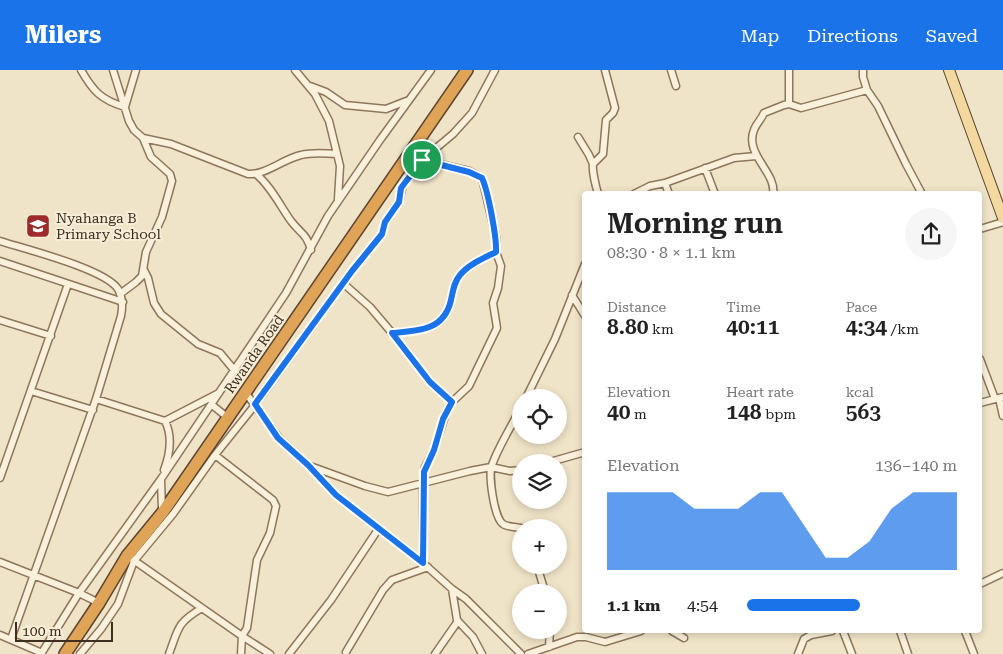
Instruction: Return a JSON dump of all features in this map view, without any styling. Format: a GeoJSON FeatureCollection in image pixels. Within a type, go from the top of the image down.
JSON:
{"type":"FeatureCollection","features":[{"type":"Feature","properties":{"kind":"highway","name":"Rwanda Road"},"geometry":{"type":"LineString","coordinates":[[65,654],[467,70]]}},
{"type":"Feature","properties":{"kind":"main road"},"geometry":{"type":"LineString","coordinates":[[948,70],[1003,220]]}},
{"type":"Feature","properties":{"kind":"street"},"geometry":{"type":"LineString","coordinates":[[81,70],[101,97],[125,107]]}},
{"type":"Feature","properties":{"kind":"street"},"geometry":{"type":"LineString","coordinates":[[113,70],[129,121],[134,130],[143,138],[151,156],[170,174],[172,180],[162,216],[146,252],[144,270],[140,279],[120,294]]}},
{"type":"Feature","properties":{"kind":"street"},"geometry":{"type":"LineString","coordinates":[[125,107],[136,70]]}},
{"type":"Feature","properties":{"kind":"street"},"geometry":{"type":"LineString","coordinates":[[295,70],[310,86],[326,113],[341,176],[338,201]]}},
{"type":"Feature","properties":{"kind":"street"},"geometry":{"type":"LineString","coordinates":[[0,635],[41,653],[79,593],[222,391],[286,293],[328,216],[431,70]]}},
{"type":"Feature","properties":{"kind":"street"},"geometry":{"type":"LineString","coordinates":[[80,654],[101,629],[118,604],[130,558],[173,514],[355,267],[382,234],[385,222],[399,202],[401,188],[422,160],[453,134],[472,113],[495,70]]}},
{"type":"Feature","properties":{"kind":"street"},"geometry":{"type":"LineString","coordinates":[[593,164],[603,154],[606,120],[615,108],[605,70]]}},
{"type":"Feature","properties":{"kind":"street"},"geometry":{"type":"LineString","coordinates":[[671,70],[676,86]]}},
{"type":"Feature","properties":{"kind":"street"},"geometry":{"type":"LineString","coordinates":[[789,70],[789,104]]}},
{"type":"Feature","properties":{"kind":"street"},"geometry":{"type":"LineString","coordinates":[[863,70],[863,78],[867,90],[878,106],[920,191]]}},
{"type":"Feature","properties":{"kind":"street"},"geometry":{"type":"LineString","coordinates":[[310,86],[326,92],[345,104],[386,109],[410,99]]}},
{"type":"Feature","properties":{"kind":"street"},"geometry":{"type":"LineString","coordinates":[[774,191],[767,171],[756,156],[753,139],[755,128],[761,122],[766,112],[789,104],[801,108],[867,90]]}},
{"type":"Feature","properties":{"kind":"street"},"geometry":{"type":"LineString","coordinates":[[578,137],[593,164],[592,170],[598,191]]}},
{"type":"Feature","properties":{"kind":"street"},"geometry":{"type":"LineString","coordinates":[[143,138],[171,144],[248,174],[256,174],[300,155],[311,153],[337,154]]}},
{"type":"Feature","properties":{"kind":"street"},"geometry":{"type":"LineString","coordinates":[[640,191],[734,158],[756,156]]}},
{"type":"Feature","properties":{"kind":"street"},"geometry":{"type":"LineString","coordinates":[[422,160],[469,172],[482,178],[496,237],[496,252],[501,269],[494,303],[497,323],[496,332],[487,346],[469,386],[452,402],[443,419],[434,450],[426,467],[423,483],[425,565]]}},
{"type":"Feature","properties":{"kind":"street"},"geometry":{"type":"LineString","coordinates":[[705,168],[714,191]]}},
{"type":"Feature","properties":{"kind":"street"},"geometry":{"type":"LineString","coordinates":[[256,174],[264,181],[293,223],[306,237],[311,250]]}},
{"type":"Feature","properties":{"kind":"street"},"geometry":{"type":"LineString","coordinates":[[665,183],[668,191]]}},
{"type":"Feature","properties":{"kind":"street"},"geometry":{"type":"LineString","coordinates":[[982,228],[1003,220]]}},
{"type":"Feature","properties":{"kind":"street"},"geometry":{"type":"LineString","coordinates":[[0,241],[94,272],[115,286],[123,302],[121,316],[93,410],[11,639]]}},
{"type":"Feature","properties":{"kind":"street"},"geometry":{"type":"LineString","coordinates":[[392,333],[420,331],[433,326],[447,311],[459,275],[470,266],[496,252]]}},
{"type":"Feature","properties":{"kind":"street"},"geometry":{"type":"LineString","coordinates":[[0,260],[123,302]]}},
{"type":"Feature","properties":{"kind":"street"},"geometry":{"type":"LineString","coordinates":[[144,270],[148,278],[154,303],[161,314],[198,344],[220,352],[235,371]]}},
{"type":"Feature","properties":{"kind":"street"},"geometry":{"type":"LineString","coordinates":[[530,389],[555,339],[582,271]]}},
{"type":"Feature","properties":{"kind":"street"},"geometry":{"type":"LineString","coordinates":[[0,478],[68,284]]}},
{"type":"Feature","properties":{"kind":"street"},"geometry":{"type":"LineString","coordinates":[[344,284],[370,307],[430,382],[452,402]]}},
{"type":"Feature","properties":{"kind":"street"},"geometry":{"type":"LineString","coordinates":[[572,296],[582,311]]}},
{"type":"Feature","properties":{"kind":"street"},"geometry":{"type":"LineString","coordinates":[[0,320],[51,336]]}},
{"type":"Feature","properties":{"kind":"street"},"geometry":{"type":"LineString","coordinates":[[982,363],[999,398],[1003,416]]}},
{"type":"Feature","properties":{"kind":"street"},"geometry":{"type":"LineString","coordinates":[[32,391],[93,410]]}},
{"type":"Feature","properties":{"kind":"street"},"geometry":{"type":"LineString","coordinates":[[96,399],[165,421],[222,391]]}},
{"type":"Feature","properties":{"kind":"street"},"geometry":{"type":"LineString","coordinates":[[245,392],[278,438],[308,465],[336,495],[425,565],[452,590],[474,605],[521,654]]}},
{"type":"Feature","properties":{"kind":"street"},"geometry":{"type":"LineString","coordinates":[[982,402],[999,398]]}},
{"type":"Feature","properties":{"kind":"street"},"geometry":{"type":"LineString","coordinates":[[212,405],[227,417]]}},
{"type":"Feature","properties":{"kind":"street"},"geometry":{"type":"LineString","coordinates":[[162,512],[161,479],[170,456],[168,427],[165,421]]}},
{"type":"Feature","properties":{"kind":"street"},"geometry":{"type":"LineString","coordinates":[[512,424],[490,467],[493,497],[498,518],[502,524],[512,527]]}},
{"type":"Feature","properties":{"kind":"street"},"geometry":{"type":"LineString","coordinates":[[567,457],[582,453]]}},
{"type":"Feature","properties":{"kind":"street"},"geometry":{"type":"LineString","coordinates":[[215,455],[273,500],[276,506],[270,533],[257,560],[247,628],[242,636],[241,654]]}},
{"type":"Feature","properties":{"kind":"street"},"geometry":{"type":"LineString","coordinates":[[308,465],[388,492],[490,467],[512,471]]}},
{"type":"Feature","properties":{"kind":"street"},"geometry":{"type":"LineString","coordinates":[[289,654],[331,600],[378,528]]}},
{"type":"Feature","properties":{"kind":"street"},"geometry":{"type":"LineString","coordinates":[[130,558],[270,654]]}},
{"type":"Feature","properties":{"kind":"street"},"geometry":{"type":"LineString","coordinates":[[0,562],[100,603]]}},
{"type":"Feature","properties":{"kind":"street"},"geometry":{"type":"LineString","coordinates":[[346,652],[392,580],[425,565]]}},
{"type":"Feature","properties":{"kind":"street"},"geometry":{"type":"LineString","coordinates":[[982,583],[1003,573]]}},
{"type":"Feature","properties":{"kind":"street"},"geometry":{"type":"LineString","coordinates":[[452,590],[458,622],[473,637],[482,654]]}},
{"type":"Feature","properties":{"kind":"street"},"geometry":{"type":"LineString","coordinates":[[169,654],[180,624],[186,617],[202,608]]}},
{"type":"Feature","properties":{"kind":"street"},"geometry":{"type":"LineString","coordinates":[[435,654],[458,622]]}},
{"type":"Feature","properties":{"kind":"street"},"geometry":{"type":"LineString","coordinates":[[675,633],[684,638]]}},
{"type":"Feature","properties":{"kind":"street"},"geometry":{"type":"LineString","coordinates":[[798,654],[804,639],[811,635],[822,633]]}},
{"type":"Feature","properties":{"kind":"street"},"geometry":{"type":"LineString","coordinates":[[844,633],[852,654]]}},
{"type":"Feature","properties":{"kind":"street"},"geometry":{"type":"LineString","coordinates":[[901,633],[908,654]]}},
{"type":"Feature","properties":{"kind":"street"},"geometry":{"type":"LineString","coordinates":[[966,633],[974,654]]}},
{"type":"Feature","properties":{"kind":"street"},"geometry":{"type":"LineString","coordinates":[[528,654],[577,638],[586,637],[605,642],[621,634]]}},
{"type":"Feature","properties":{"kind":"street"},"geometry":{"type":"LineString","coordinates":[[549,639],[549,647]]}},
{"type":"Feature","properties":{"kind":"place","name":"Nyahanga B Primary School"},"geometry":{"type":"Point","coordinates":[38,226]}},
{"type":"Feature","properties":{"kind":"route"},"geometry":{"type":"LineString","coordinates":[[422,160],[476,174],[482,178],[497,241],[496,252],[470,266],[459,275],[447,311],[441,320],[426,330],[392,333],[430,382],[452,402],[439,429],[434,450],[424,472],[423,563],[336,495],[308,465],[278,438],[255,404],[352,271],[382,234],[385,222],[399,202],[401,188],[422,160]]}}]}
